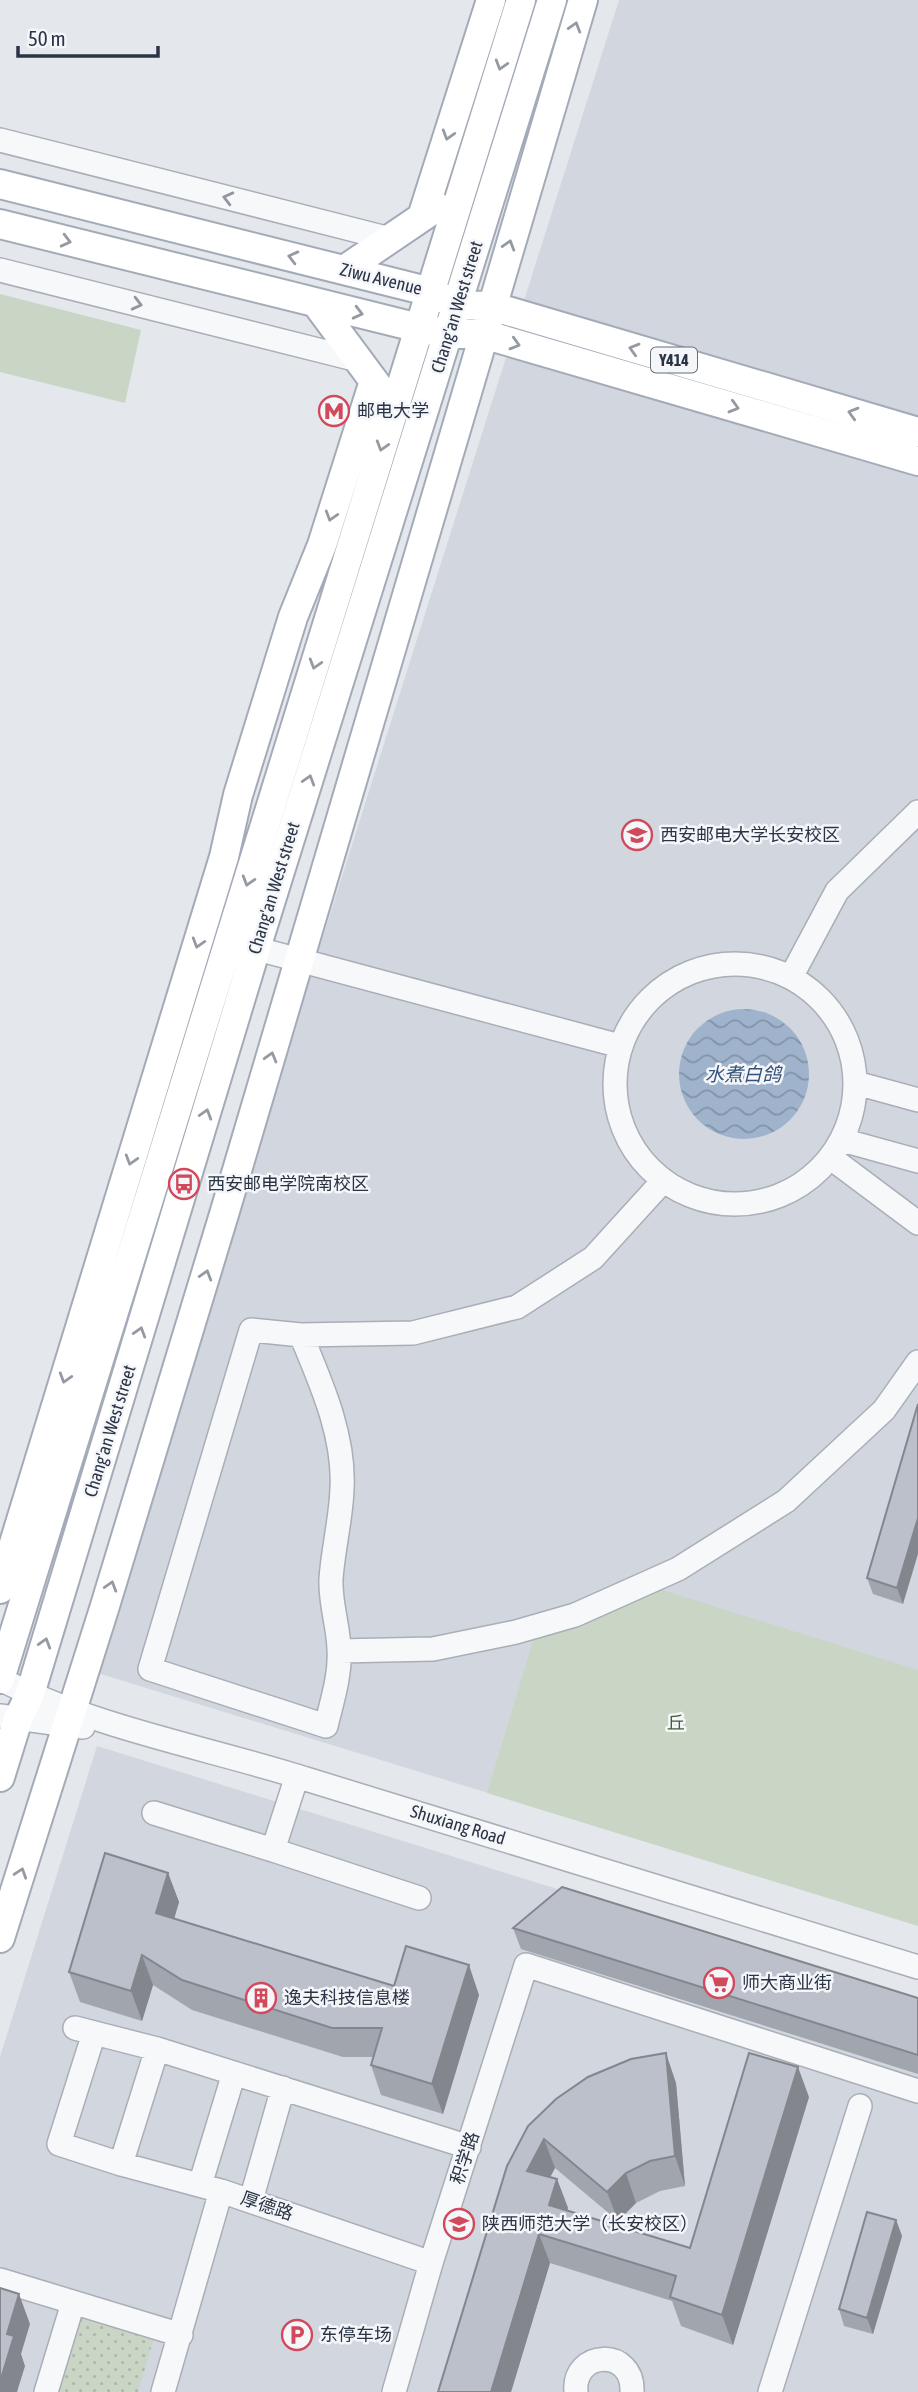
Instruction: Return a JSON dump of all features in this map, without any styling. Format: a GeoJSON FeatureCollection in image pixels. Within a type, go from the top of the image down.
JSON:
{"type":"FeatureCollection","features":[{"type":"Feature","properties":{"kind":"main road"},"geometry":{"type":"LineString","coordinates":[[422,217],[491,0]]}},
{"type":"Feature","properties":{"kind":"main road","name":"Chang'an West street"},"geometry":{"type":"LineString","coordinates":[[0,1777],[16,1710],[242,945],[394,408],[521,0]]}},
{"type":"Feature","properties":{"kind":"main road","name":"Chang'an West street"},"geometry":{"type":"LineString","coordinates":[[0,1679],[242,945],[449,334],[552,0]]}},
{"type":"Feature","properties":{"kind":"main road"},"geometry":{"type":"LineString","coordinates":[[0,1938],[225,1211],[583,0]]}},
{"type":"Feature","properties":{"kind":"main road","name":"Ziwu Avenue"},"geometry":{"type":"LineString","coordinates":[[0,184],[431,292],[457,305],[491,306],[918,432]]}},
{"type":"Feature","properties":{"kind":"main road"},"geometry":{"type":"LineString","coordinates":[[345,270],[462,190]]}},
{"type":"Feature","properties":{"kind":"main road"},"geometry":{"type":"LineString","coordinates":[[0,224],[449,334]]}},
{"type":"Feature","properties":{"kind":"main road"},"geometry":{"type":"LineString","coordinates":[[316,303],[394,408]]}},
{"type":"Feature","properties":{"kind":"main road","name":"Y414"},"geometry":{"type":"LineString","coordinates":[[449,334],[483,334],[918,461]]}},
{"type":"Feature","properties":{"kind":"main road"},"geometry":{"type":"LineString","coordinates":[[0,1589],[224,857],[238,795],[289,629],[322,545],[366,370]]}},
{"type":"Feature","properties":{"kind":"street"},"geometry":{"type":"LineString","coordinates":[[0,141],[390,239]]}},
{"type":"Feature","properties":{"kind":"street"},"geometry":{"type":"LineString","coordinates":[[0,270],[366,370]]}},
{"type":"Feature","properties":{"kind":"street"},"geometry":{"type":"LineString","coordinates":[[792,977],[837,891],[918,812]]}},
{"type":"Feature","properties":{"kind":"street"},"geometry":{"type":"LineString","coordinates":[[242,945],[620,1046]]}},
{"type":"Feature","properties":{"kind":"street"},"geometry":{"type":"LineString","coordinates":[[753,964],[792,977],[816,995],[837,1020],[851,1050],[856,1083],[852,1112],[836,1149],[804,1184],[770,1200],[733,1205],[696,1199],[663,1181],[634,1151],[618,1113],[615,1071],[620,1046],[649,1000],[679,977],[715,965],[753,964]]}},
{"type":"Feature","properties":{"kind":"street"},"geometry":{"type":"LineString","coordinates":[[856,1083],[918,1100]]}},
{"type":"Feature","properties":{"kind":"street"},"geometry":{"type":"LineString","coordinates":[[836,1149],[918,1161]]}},
{"type":"Feature","properties":{"kind":"street"},"geometry":{"type":"LineString","coordinates":[[836,1149],[918,1223]]}},
{"type":"Feature","properties":{"kind":"street"},"geometry":{"type":"LineString","coordinates":[[301,1335],[330,1411],[341,1455],[342,1488],[331,1579],[339,1651],[337,1685],[326,1726],[150,1669],[251,1330],[301,1335],[413,1333],[517,1307],[593,1258],[663,1181]]}},
{"type":"Feature","properties":{"kind":"street"},"geometry":{"type":"LineString","coordinates":[[339,1651],[433,1649],[516,1632],[575,1615],[678,1569],[786,1501],[884,1409],[918,1362]]}},
{"type":"Feature","properties":{"kind":"street","name":"Shuxiang Road"},"geometry":{"type":"LineString","coordinates":[[0,1679],[16,1710],[70,1717],[109,1731],[295,1782],[918,1967]]}},
{"type":"Feature","properties":{"kind":"street"},"geometry":{"type":"LineString","coordinates":[[273,1850],[295,1782]]}},
{"type":"Feature","properties":{"kind":"street","name":"Shuxiang Road"},"geometry":{"type":"LineString","coordinates":[[295,1782],[918,1983]]}},
{"type":"Feature","properties":{"kind":"street"},"geometry":{"type":"LineString","coordinates":[[154,1813],[419,1898]]}},
{"type":"Feature","properties":{"kind":"street","name":"积学路"},"geometry":{"type":"LineString","coordinates":[[394,2392],[431,2263],[526,1965],[918,2091]]}},
{"type":"Feature","properties":{"kind":"street"},"geometry":{"type":"LineString","coordinates":[[234,2073],[211,2188],[59,2144],[84,2030],[157,2049],[283,2088],[469,2147]]}},
{"type":"Feature","properties":{"kind":"street"},"geometry":{"type":"LineString","coordinates":[[121,2164],[157,2049]]}},
{"type":"Feature","properties":{"kind":"street"},"geometry":{"type":"LineString","coordinates":[[251,2200],[283,2088]]}},
{"type":"Feature","properties":{"kind":"street"},"geometry":{"type":"LineString","coordinates":[[770,2392],[860,2106]]}},
{"type":"Feature","properties":{"kind":"street","name":"厚德路"},"geometry":{"type":"LineString","coordinates":[[163,2392],[181,2336],[211,2188],[431,2263]]}},
{"type":"Feature","properties":{"kind":"street"},"geometry":{"type":"LineString","coordinates":[[0,2280],[181,2336]]}},
{"type":"Feature","properties":{"kind":"street"},"geometry":{"type":"LineString","coordinates":[[46,2392],[73,2303]]}},
{"type":"Feature","properties":{"kind":"street"},"geometry":{"type":"LineString","coordinates":[[576,2392],[578,2375],[583,2367],[601,2359],[620,2363],[627,2370],[632,2392]]}},
{"type":"Feature","properties":{"kind":"shaded area","name":"西安邮电大学长安校区"},"geometry":{"type":"Polygon","coordinates":[[[619,0],[918,0],[918,1925],[91,1671],[619,0]]]}},
{"type":"Feature","properties":{"kind":"shaded area","name":"陕西师范大学（长安校区）"},"geometry":{"type":"Polygon","coordinates":[[[97,1746],[918,2001],[918,2392],[0,2392],[0,2057],[97,1746]]]}},
{"type":"Feature","properties":{"kind":"green space"},"geometry":{"type":"Polygon","coordinates":[[[0,294],[141,330],[125,403],[0,372],[0,294]]]}},
{"type":"Feature","properties":{"kind":"green space","name":"丘"},"geometry":{"type":"Polygon","coordinates":[[[649,1586],[918,1670],[918,1926],[487,1793],[532,1644],[547,1624],[649,1586]]]}},
{"type":"Feature","properties":{"kind":"green space"},"geometry":{"type":"Polygon","coordinates":[[[87,2314],[155,2334],[138,2392],[55,2392],[77,2319],[87,2314]]]}},
{"type":"Feature","properties":{"kind":"water","name":"水煮白鸽"},"geometry":{"type":"Polygon","coordinates":[[[744,1009],[769,1014],[790,1028],[804,1049],[809,1074],[804,1099],[790,1120],[769,1134],[744,1139],[719,1134],[698,1120],[684,1099],[679,1074],[684,1049],[698,1028],[719,1014],[744,1009]]]}},
{"type":"Feature","properties":{"kind":"building"},"geometry":{"type":"Polygon","coordinates":[[[918,1404],[918,1518],[897,1588],[867,1578],[918,1404]]]}},
{"type":"Feature","properties":{"kind":"building","name":"逸夫科技信息楼"},"geometry":{"type":"Polygon","coordinates":[[[105,1853],[168,1873],[156,1913],[394,1986],[406,1946],[469,1965],[432,2084],[371,2065],[382,2028],[332,2028],[182,1980],[142,1955],[131,1991],[69,1972],[105,1853]]]}},
{"type":"Feature","properties":{"kind":"building","name":"师大商业街"},"geometry":{"type":"Polygon","coordinates":[[[562,1887],[918,1998],[918,2055],[513,1928],[562,1887]]]}},
{"type":"Feature","properties":{"kind":"building"},"geometry":{"type":"Polygon","coordinates":[[[666,2053],[675,2156],[650,2161],[626,2173],[607,2192],[544,2139],[527,2171],[557,2179],[549,2205],[690,2248],[749,2053],[798,2067],[722,2315],[670,2297],[676,2276],[539,2234],[491,2392],[438,2392],[507,2166],[528,2126],[556,2099],[588,2077],[631,2059],[666,2053]]]}},
{"type":"Feature","properties":{"kind":"building"},"geometry":{"type":"Polygon","coordinates":[[[867,2212],[896,2220],[867,2318],[839,2309],[867,2212]]]}},
{"type":"Feature","properties":{"kind":"building"},"geometry":{"type":"Polygon","coordinates":[[[0,2288],[19,2294],[7,2334],[14,2336],[0,2382],[0,2288]]]}},
{"type":"Feature","properties":{"kind":"place","name":"邮电大学"},"geometry":{"type":"Point","coordinates":[334,411]}},
{"type":"Feature","properties":{"kind":"place","name":"西安邮电大学长安校区"},"geometry":{"type":"Point","coordinates":[637,835]}},
{"type":"Feature","properties":{"kind":"place","name":"西安邮电学院南校区"},"geometry":{"type":"Point","coordinates":[184,1184]}},
{"type":"Feature","properties":{"kind":"place","name":"师大商业街"},"geometry":{"type":"Point","coordinates":[719,1983]}},
{"type":"Feature","properties":{"kind":"place","name":"逸夫科技信息楼"},"geometry":{"type":"Point","coordinates":[261,1998]}},
{"type":"Feature","properties":{"kind":"place","name":"陕西师范大学（长安校区）"},"geometry":{"type":"Point","coordinates":[459,2224]}},
{"type":"Feature","properties":{"kind":"place","name":"东停车场"},"geometry":{"type":"Point","coordinates":[297,2335]}}]}
